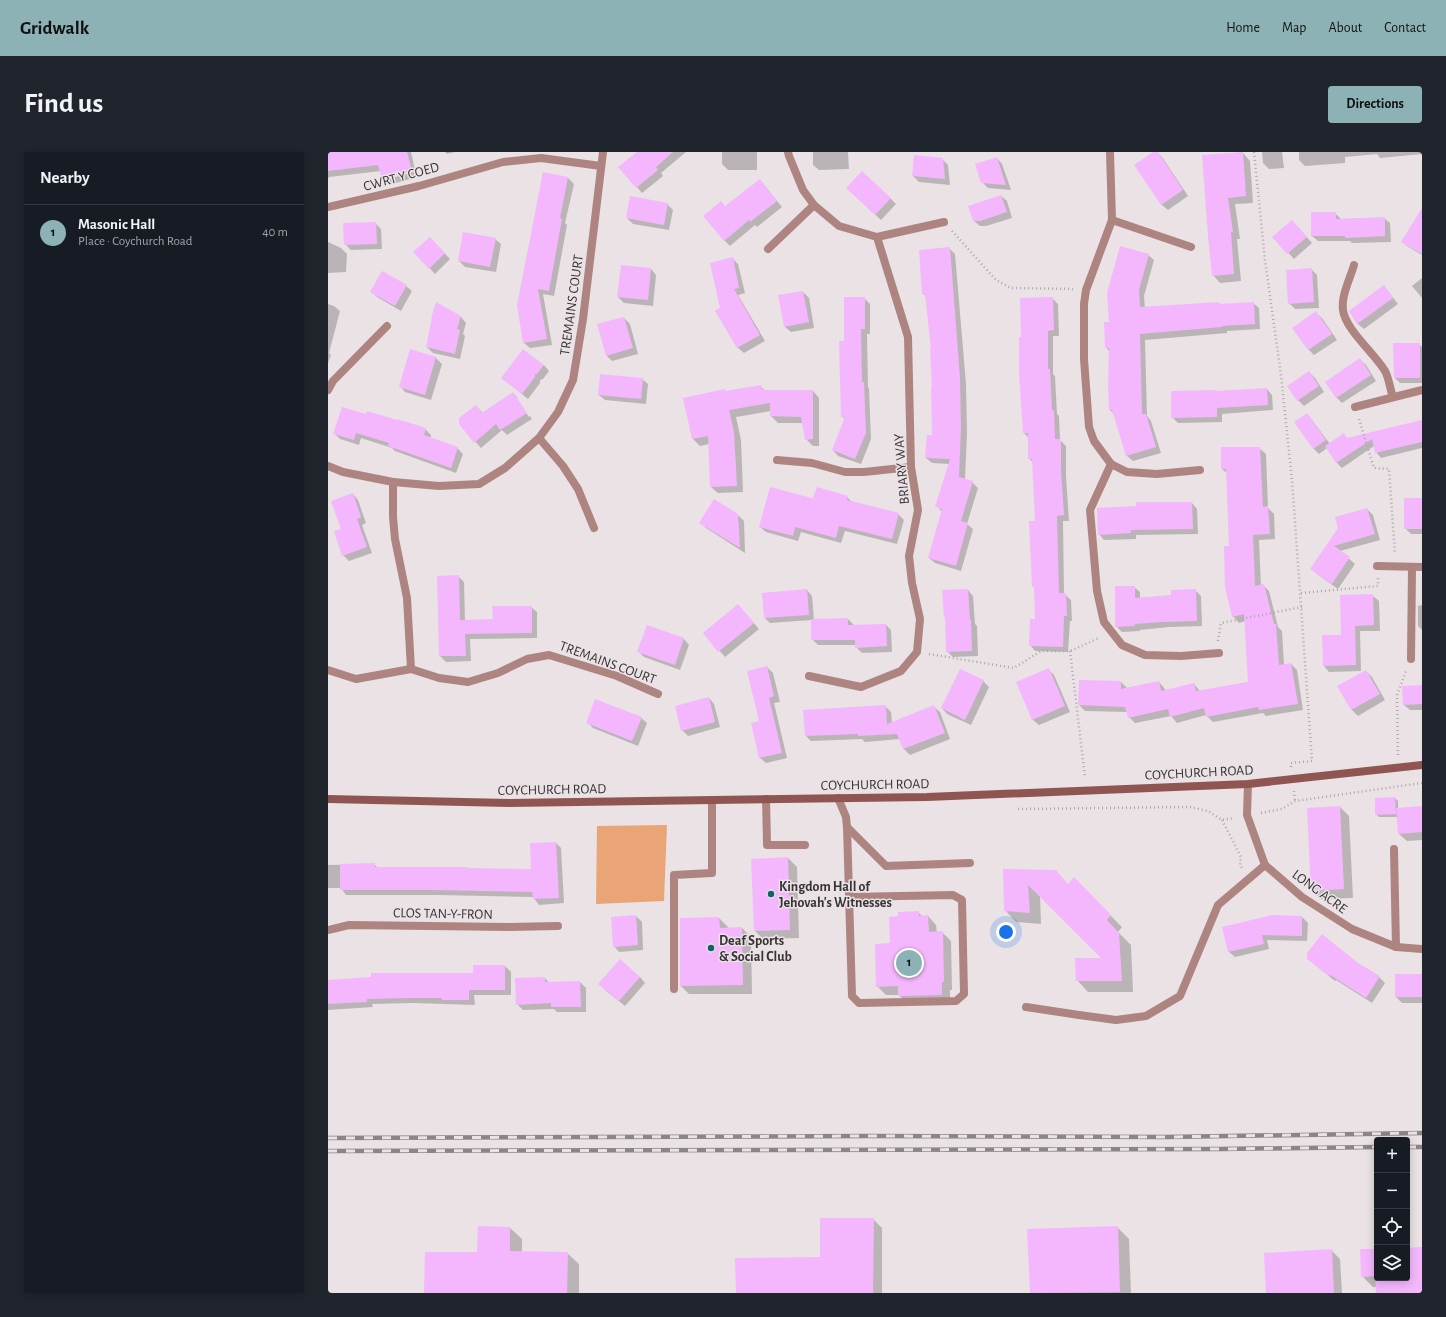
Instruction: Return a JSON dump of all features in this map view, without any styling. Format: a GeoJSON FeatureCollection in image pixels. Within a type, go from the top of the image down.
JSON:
{"type":"FeatureCollection","features":[{"type":"Feature","properties":{"kind":"main road","name":"COYCHURCH ROAD"},"geometry":{"type":"LineString","coordinates":[[328,799],[509,803],[927,797],[1248,784],[1422,765]]}},
{"type":"Feature","properties":{"kind":"street","name":"TREMAINS COURT"},"geometry":{"type":"LineString","coordinates":[[328,466],[344,472],[393,482],[439,486],[479,484],[505,468],[539,438],[558,412],[573,380],[583,319],[603,152]]}},
{"type":"Feature","properties":{"kind":"street"},"geometry":{"type":"LineString","coordinates":[[788,152],[788,156],[803,190],[814,205],[839,226],[877,237],[944,222]]}},
{"type":"Feature","properties":{"kind":"street"},"geometry":{"type":"LineString","coordinates":[[1110,152],[1112,220],[1086,290],[1084,304],[1084,359],[1089,427],[1094,441],[1111,464],[1127,472],[1157,474],[1200,470]]}},
{"type":"Feature","properties":{"kind":"street","name":"CWRT Y COED"},"geometry":{"type":"LineString","coordinates":[[328,207],[419,186],[503,162],[541,158],[601,166]]}},
{"type":"Feature","properties":{"kind":"street"},"geometry":{"type":"LineString","coordinates":[[768,249],[814,205]]}},
{"type":"Feature","properties":{"kind":"street"},"geometry":{"type":"LineString","coordinates":[[1112,220],[1191,247]]}},
{"type":"Feature","properties":{"kind":"street","name":"BRIARY WAY"},"geometry":{"type":"LineString","coordinates":[[877,237],[908,337],[911,467],[918,510],[909,556],[912,583],[920,619],[917,652]]}},
{"type":"Feature","properties":{"kind":"street"},"geometry":{"type":"LineString","coordinates":[[1354,265],[1344,297],[1343,310],[1347,321],[1357,336],[1386,372],[1393,397]]}},
{"type":"Feature","properties":{"kind":"street"},"geometry":{"type":"LineString","coordinates":[[328,390],[333,381],[387,326]]}},
{"type":"Feature","properties":{"kind":"street"},"geometry":{"type":"LineString","coordinates":[[1355,408],[1422,390]]}},
{"type":"Feature","properties":{"kind":"street"},"geometry":{"type":"LineString","coordinates":[[539,438],[563,466],[578,489],[594,528]]}},
{"type":"Feature","properties":{"kind":"street"},"geometry":{"type":"LineString","coordinates":[[777,460],[812,463],[845,472],[864,472],[911,467]]}},
{"type":"Feature","properties":{"kind":"street"},"geometry":{"type":"LineString","coordinates":[[1111,464],[1090,510],[1098,591],[1104,622],[1122,645],[1145,655],[1181,656],[1219,653]]}},
{"type":"Feature","properties":{"kind":"street"},"geometry":{"type":"LineString","coordinates":[[393,482],[393,518],[407,598],[411,669]]}},
{"type":"Feature","properties":{"kind":"street"},"geometry":{"type":"LineString","coordinates":[[1377,566],[1422,567]]}},
{"type":"Feature","properties":{"kind":"street"},"geometry":{"type":"LineString","coordinates":[[1411,660],[1412,567]]}},
{"type":"Feature","properties":{"kind":"street"},"geometry":{"type":"LineString","coordinates":[[808,676],[861,687],[901,671],[917,652]]}},
{"type":"Feature","properties":{"kind":"street","name":"TREMAINS COURT"},"geometry":{"type":"LineString","coordinates":[[328,670],[356,679],[411,669],[439,678],[468,682],[498,673],[527,659],[549,655],[617,676],[658,694]]}},
{"type":"Feature","properties":{"kind":"street","name":"LONG ACRE"},"geometry":{"type":"LineString","coordinates":[[1248,784],[1247,815],[1265,864],[1302,898],[1352,929],[1396,947],[1422,949]]}},
{"type":"Feature","properties":{"kind":"street"},"geometry":{"type":"LineString","coordinates":[[838,798],[846,817],[847,826],[849,897],[852,996],[859,1003],[956,1000],[964,994],[962,900],[952,895],[849,897]]}},
{"type":"Feature","properties":{"kind":"street"},"geometry":{"type":"LineString","coordinates":[[766,799],[767,845],[805,845]]}},
{"type":"Feature","properties":{"kind":"street"},"geometry":{"type":"LineString","coordinates":[[674,989],[674,875],[712,873],[712,800]]}},
{"type":"Feature","properties":{"kind":"street"},"geometry":{"type":"LineString","coordinates":[[847,826],[886,866],[970,863]]}},
{"type":"Feature","properties":{"kind":"street"},"geometry":{"type":"LineString","coordinates":[[1394,849],[1396,947]]}},
{"type":"Feature","properties":{"kind":"street"},"geometry":{"type":"LineString","coordinates":[[1026,1007],[1116,1020],[1146,1016],[1180,996],[1218,905],[1265,864]]}},
{"type":"Feature","properties":{"kind":"street","name":"CLOS TAN-Y-FRON"},"geometry":{"type":"LineString","coordinates":[[328,930],[349,925],[509,927],[558,926]]}},
{"type":"Feature","properties":{"kind":"path"},"geometry":{"type":"LineString","coordinates":[[1254,152],[1265,260],[1281,375],[1292,480],[1312,761],[1291,763],[1295,801]]}},
{"type":"Feature","properties":{"kind":"path"},"geometry":{"type":"LineString","coordinates":[[944,222],[996,280],[1011,288],[1086,290]]}},
{"type":"Feature","properties":{"kind":"path"},"geometry":{"type":"LineString","coordinates":[[1355,408],[1374,468],[1389,469],[1396,567]]}},
{"type":"Feature","properties":{"kind":"path"},"geometry":{"type":"LineString","coordinates":[[1301,593],[1378,586],[1377,566]]}},
{"type":"Feature","properties":{"kind":"path"},"geometry":{"type":"LineString","coordinates":[[1219,653],[1218,637],[1221,623],[1302,606]]}},
{"type":"Feature","properties":{"kind":"path"},"geometry":{"type":"LineString","coordinates":[[917,652],[1014,668],[1041,651],[1070,651],[1097,640],[1111,631]]}},
{"type":"Feature","properties":{"kind":"path"},"geometry":{"type":"LineString","coordinates":[[1070,651],[1087,790]]}},
{"type":"Feature","properties":{"kind":"path"},"geometry":{"type":"LineString","coordinates":[[1398,759],[1397,695],[1411,660]]}},
{"type":"Feature","properties":{"kind":"path"},"geometry":{"type":"LineString","coordinates":[[1222,820],[1242,857],[1240,865],[1249,878]]}},
{"type":"Feature","properties":{"kind":"shaded area"},"geometry":{"type":"Polygon","coordinates":[[[667,825],[664,901],[596,904],[597,826],[667,825]]]}},
{"type":"Feature","properties":{"kind":"building"},"geometry":{"type":"Polygon","coordinates":[[[328,152],[407,152],[412,171],[382,180],[378,165],[328,171],[328,152]]]}},
{"type":"Feature","properties":{"kind":"building"},"geometry":{"type":"Polygon","coordinates":[[[637,152],[673,152],[656,167],[658,170],[636,188],[618,167],[637,152]]]}},
{"type":"Feature","properties":{"kind":"building"},"geometry":{"type":"Polygon","coordinates":[[[1153,152],[1158,152],[1183,190],[1161,205],[1134,165],[1153,152]]]}},
{"type":"Feature","properties":{"kind":"building"},"geometry":{"type":"Polygon","coordinates":[[[1243,152],[1246,196],[1228,198],[1233,232],[1231,232],[1234,274],[1212,276],[1202,155],[1243,152]]]}},
{"type":"Feature","properties":{"kind":"building"},"geometry":{"type":"Polygon","coordinates":[[[914,155],[943,158],[945,179],[912,176],[914,155]]]}},
{"type":"Feature","properties":{"kind":"building"},"geometry":{"type":"Polygon","coordinates":[[[997,157],[1006,185],[981,183],[975,164],[997,157]]]}},
{"type":"Feature","properties":{"kind":"building"},"geometry":{"type":"Polygon","coordinates":[[[862,171],[891,198],[875,215],[846,188],[862,171]]]}},
{"type":"Feature","properties":{"kind":"building"},"geometry":{"type":"Polygon","coordinates":[[[543,172],[568,177],[549,291],[538,289],[547,339],[523,343],[517,305],[543,172]]]}},
{"type":"Feature","properties":{"kind":"building"},"geometry":{"type":"Polygon","coordinates":[[[760,179],[777,201],[750,222],[749,220],[724,241],[703,216],[721,201],[725,206],[760,179]]]}},
{"type":"Feature","properties":{"kind":"building"},"geometry":{"type":"Polygon","coordinates":[[[1001,195],[1007,212],[980,221],[973,221],[968,206],[1001,195]]]}},
{"type":"Feature","properties":{"kind":"building"},"geometry":{"type":"Polygon","coordinates":[[[630,196],[668,203],[664,225],[626,218],[630,196]]]}},
{"type":"Feature","properties":{"kind":"building"},"geometry":{"type":"Polygon","coordinates":[[[1422,208],[1422,254],[1401,242],[1422,208]]]}},
{"type":"Feature","properties":{"kind":"building"},"geometry":{"type":"Polygon","coordinates":[[[1311,212],[1336,212],[1336,219],[1385,217],[1385,236],[1345,238],[1345,236],[1311,236],[1311,212]]]}},
{"type":"Feature","properties":{"kind":"building"},"geometry":{"type":"Polygon","coordinates":[[[1292,220],[1307,237],[1287,254],[1272,237],[1292,220]]]}},
{"type":"Feature","properties":{"kind":"building"},"geometry":{"type":"Polygon","coordinates":[[[376,222],[377,244],[344,245],[343,223],[376,222]]]}},
{"type":"Feature","properties":{"kind":"building"},"geometry":{"type":"Polygon","coordinates":[[[463,232],[496,238],[490,267],[458,261],[463,232]]]}},
{"type":"Feature","properties":{"kind":"building"},"geometry":{"type":"Polygon","coordinates":[[[430,237],[445,253],[429,269],[413,252],[430,237]]]}},
{"type":"Feature","properties":{"kind":"building"},"geometry":{"type":"Polygon","coordinates":[[[1120,246],[1149,254],[1139,290],[1140,307],[1219,302],[1219,304],[1254,302],[1255,324],[1140,334],[1142,414],[1146,414],[1156,447],[1126,456],[1112,410],[1109,410],[1109,348],[1105,348],[1104,322],[1109,322],[1107,293],[1120,246]]]}},
{"type":"Feature","properties":{"kind":"building"},"geometry":{"type":"Polygon","coordinates":[[[950,247],[960,378],[961,427],[959,477],[973,481],[961,521],[968,523],[956,566],[928,558],[942,509],[935,507],[950,459],[925,458],[927,435],[932,435],[931,349],[925,294],[922,294],[919,250],[950,247]]]}},
{"type":"Feature","properties":{"kind":"building"},"geometry":{"type":"Polygon","coordinates":[[[733,257],[739,288],[734,289],[760,335],[737,348],[715,311],[720,308],[710,263],[733,257]]]}},
{"type":"Feature","properties":{"kind":"building"},"geometry":{"type":"Polygon","coordinates":[[[621,265],[651,268],[648,300],[617,297],[621,265]]]}},
{"type":"Feature","properties":{"kind":"building"},"geometry":{"type":"Polygon","coordinates":[[[1312,268],[1314,302],[1288,304],[1286,270],[1312,268]]]}},
{"type":"Feature","properties":{"kind":"building"},"geometry":{"type":"Polygon","coordinates":[[[382,271],[407,285],[395,306],[370,292],[382,271]]]}},
{"type":"Feature","properties":{"kind":"building"},"geometry":{"type":"Polygon","coordinates":[[[1384,285],[1393,298],[1357,324],[1349,311],[1384,285]]]}},
{"type":"Feature","properties":{"kind":"building"},"geometry":{"type":"Polygon","coordinates":[[[803,291],[809,322],[784,327],[778,295],[803,291]]]}},
{"type":"Feature","properties":{"kind":"building"},"geometry":{"type":"Polygon","coordinates":[[[844,297],[865,297],[865,329],[861,329],[862,382],[864,382],[866,433],[855,459],[832,450],[845,417],[841,417],[839,341],[844,341],[844,297]]]}},
{"type":"Feature","properties":{"kind":"building"},"geometry":{"type":"Polygon","coordinates":[[[1053,297],[1054,330],[1048,331],[1048,369],[1050,369],[1055,439],[1061,439],[1064,515],[1057,516],[1059,593],[1066,593],[1067,616],[1064,616],[1063,647],[1029,646],[1030,619],[1035,619],[1029,521],[1035,521],[1032,459],[1028,459],[1028,433],[1023,433],[1019,375],[1019,337],[1021,337],[1020,298],[1053,297]]]}},
{"type":"Feature","properties":{"kind":"building"},"geometry":{"type":"Polygon","coordinates":[[[436,302],[461,316],[457,329],[460,330],[455,354],[426,347],[431,318],[436,302]]]}},
{"type":"Feature","properties":{"kind":"building"},"geometry":{"type":"Polygon","coordinates":[[[1316,311],[1332,334],[1308,350],[1292,328],[1316,311]]]}},
{"type":"Feature","properties":{"kind":"building"},"geometry":{"type":"Polygon","coordinates":[[[624,317],[633,348],[606,356],[597,324],[624,317]]]}},
{"type":"Feature","properties":{"kind":"building"},"geometry":{"type":"Polygon","coordinates":[[[1393,343],[1420,343],[1420,378],[1394,378],[1393,343]]]}},
{"type":"Feature","properties":{"kind":"building"},"geometry":{"type":"Polygon","coordinates":[[[410,349],[436,357],[425,395],[399,387],[410,349]]]}},
{"type":"Feature","properties":{"kind":"building"},"geometry":{"type":"Polygon","coordinates":[[[523,349],[544,365],[537,374],[535,374],[535,377],[522,394],[501,378],[523,349]]]}},
{"type":"Feature","properties":{"kind":"building"},"geometry":{"type":"Polygon","coordinates":[[[1360,358],[1371,375],[1336,398],[1325,382],[1360,358]]]}},
{"type":"Feature","properties":{"kind":"building"},"geometry":{"type":"Polygon","coordinates":[[[1309,371],[1319,386],[1297,401],[1287,386],[1309,371]]]}},
{"type":"Feature","properties":{"kind":"building"},"geometry":{"type":"Polygon","coordinates":[[[600,374],[643,378],[641,399],[598,395],[600,374]]]}},
{"type":"Feature","properties":{"kind":"building"},"geometry":{"type":"Polygon","coordinates":[[[761,385],[762,390],[813,390],[813,439],[805,440],[801,417],[770,416],[770,403],[729,410],[734,432],[737,486],[710,487],[708,436],[692,439],[683,398],[725,389],[725,391],[761,385]]]}},
{"type":"Feature","properties":{"kind":"building"},"geometry":{"type":"Polygon","coordinates":[[[1267,388],[1268,405],[1217,408],[1217,417],[1171,418],[1171,391],[1216,391],[1267,388]]]}},
{"type":"Feature","properties":{"kind":"building"},"geometry":{"type":"Polygon","coordinates":[[[513,392],[527,413],[500,430],[496,424],[474,443],[459,424],[459,418],[476,405],[482,413],[513,392]]]}},
{"type":"Feature","properties":{"kind":"building"},"geometry":{"type":"Polygon","coordinates":[[[342,407],[366,414],[367,411],[426,428],[424,435],[458,447],[451,468],[388,446],[389,443],[356,433],[354,440],[333,434],[342,407]]]}},
{"type":"Feature","properties":{"kind":"building"},"geometry":{"type":"Polygon","coordinates":[[[1307,413],[1326,440],[1313,449],[1294,422],[1307,413]]]}},
{"type":"Feature","properties":{"kind":"building"},"geometry":{"type":"Polygon","coordinates":[[[1422,420],[1422,442],[1375,453],[1372,439],[1336,463],[1325,446],[1344,433],[1347,438],[1422,420]]]}},
{"type":"Feature","properties":{"kind":"building"},"geometry":{"type":"Polygon","coordinates":[[[1221,447],[1260,447],[1263,507],[1268,506],[1270,534],[1253,535],[1255,586],[1264,584],[1274,624],[1276,624],[1279,665],[1291,663],[1298,704],[1259,710],[1258,707],[1206,717],[1204,708],[1170,717],[1168,709],[1128,718],[1125,707],[1078,705],[1079,680],[1121,681],[1121,689],[1159,681],[1161,691],[1194,683],[1196,691],[1248,682],[1244,614],[1232,617],[1225,587],[1224,546],[1229,546],[1226,469],[1221,469],[1221,447]]]}},
{"type":"Feature","properties":{"kind":"building"},"geometry":{"type":"Polygon","coordinates":[[[770,487],[812,498],[812,500],[817,487],[848,496],[847,500],[899,513],[892,539],[839,526],[836,538],[795,527],[793,536],[759,527],[770,487]]]}},
{"type":"Feature","properties":{"kind":"building"},"geometry":{"type":"Polygon","coordinates":[[[353,493],[361,517],[357,519],[367,547],[342,556],[334,531],[341,529],[331,501],[353,493]]]}},
{"type":"Feature","properties":{"kind":"building"},"geometry":{"type":"Polygon","coordinates":[[[1404,498],[1422,498],[1422,529],[1404,529],[1404,498]]]}},
{"type":"Feature","properties":{"kind":"building"},"geometry":{"type":"Polygon","coordinates":[[[714,499],[738,514],[740,548],[699,523],[714,499]]]}},
{"type":"Feature","properties":{"kind":"building"},"geometry":{"type":"Polygon","coordinates":[[[1136,502],[1192,502],[1193,529],[1131,530],[1131,533],[1098,535],[1097,508],[1136,506],[1136,502]]]}},
{"type":"Feature","properties":{"kind":"building"},"geometry":{"type":"Polygon","coordinates":[[[1367,508],[1375,534],[1334,546],[1350,557],[1332,584],[1310,569],[1338,528],[1335,517],[1367,508]]]}},
{"type":"Feature","properties":{"kind":"building"},"geometry":{"type":"Polygon","coordinates":[[[459,575],[460,620],[493,619],[492,606],[532,606],[532,633],[465,634],[466,656],[439,656],[437,576],[459,575]]]}},
{"type":"Feature","properties":{"kind":"building"},"geometry":{"type":"Polygon","coordinates":[[[1115,586],[1135,586],[1135,598],[1171,595],[1171,590],[1196,589],[1197,621],[1135,624],[1135,626],[1115,627],[1115,586]]]}},
{"type":"Feature","properties":{"kind":"building"},"geometry":{"type":"Polygon","coordinates":[[[807,589],[809,615],[764,618],[762,593],[807,589]]]}},
{"type":"Feature","properties":{"kind":"building"},"geometry":{"type":"Polygon","coordinates":[[[968,589],[972,651],[946,652],[945,617],[942,590],[968,589]]]}},
{"type":"Feature","properties":{"kind":"building"},"geometry":{"type":"Polygon","coordinates":[[[1373,594],[1374,625],[1355,626],[1356,665],[1323,666],[1322,635],[1341,635],[1340,595],[1373,594]]]}},
{"type":"Feature","properties":{"kind":"building"},"geometry":{"type":"Polygon","coordinates":[[[738,604],[754,623],[718,652],[703,633],[738,604]]]}},
{"type":"Feature","properties":{"kind":"building"},"geometry":{"type":"Polygon","coordinates":[[[848,618],[848,625],[886,624],[887,646],[855,648],[855,640],[811,640],[811,619],[848,618]]]}},
{"type":"Feature","properties":{"kind":"building"},"geometry":{"type":"Polygon","coordinates":[[[647,625],[684,638],[675,665],[637,652],[647,625]]]}},
{"type":"Feature","properties":{"kind":"building"},"geometry":{"type":"Polygon","coordinates":[[[767,666],[774,696],[769,698],[782,753],[759,758],[751,723],[759,721],[747,671],[767,666]]]}},
{"type":"Feature","properties":{"kind":"building"},"geometry":{"type":"Polygon","coordinates":[[[1049,668],[1065,706],[1032,720],[1016,682],[1049,668]]]}},
{"type":"Feature","properties":{"kind":"building"},"geometry":{"type":"Polygon","coordinates":[[[960,669],[984,680],[965,720],[941,708],[960,669]]]}},
{"type":"Feature","properties":{"kind":"building"},"geometry":{"type":"Polygon","coordinates":[[[1366,670],[1380,694],[1351,710],[1337,686],[1366,670]]]}},
{"type":"Feature","properties":{"kind":"building"},"geometry":{"type":"Polygon","coordinates":[[[1422,685],[1422,704],[1403,705],[1402,686],[1422,685]]]}},
{"type":"Feature","properties":{"kind":"building"},"geometry":{"type":"Polygon","coordinates":[[[709,697],[715,722],[681,731],[675,706],[709,697]]]}},
{"type":"Feature","properties":{"kind":"building"},"geometry":{"type":"Polygon","coordinates":[[[595,699],[642,717],[632,741],[586,723],[595,699]]]}},
{"type":"Feature","properties":{"kind":"building"},"geometry":{"type":"Polygon","coordinates":[[[886,705],[887,724],[934,705],[945,733],[903,749],[897,734],[805,736],[803,710],[886,705]]]}},
{"type":"Feature","properties":{"kind":"building"},"geometry":{"type":"Polygon","coordinates":[[[1395,797],[1396,814],[1375,815],[1375,798],[1395,797]]]}},
{"type":"Feature","properties":{"kind":"building"},"geometry":{"type":"Polygon","coordinates":[[[1340,806],[1344,889],[1311,891],[1307,808],[1340,806]]]}},
{"type":"Feature","properties":{"kind":"building"},"geometry":{"type":"Polygon","coordinates":[[[1422,806],[1422,832],[1398,834],[1396,808],[1422,806]]]}},
{"type":"Feature","properties":{"kind":"building"},"geometry":{"type":"Polygon","coordinates":[[[556,842],[559,898],[533,899],[532,892],[340,890],[340,864],[375,863],[375,867],[531,869],[530,843],[556,842]]]}},
{"type":"Feature","properties":{"kind":"building","name":"Kingdom Hall of Jehovah's Witnesses"},"geometry":{"type":"Polygon","coordinates":[[[788,857],[790,930],[754,931],[751,859],[788,857]]]}},
{"type":"Feature","properties":{"kind":"building"},"geometry":{"type":"Polygon","coordinates":[[[1003,869],[1056,870],[1068,884],[1074,877],[1111,915],[1107,920],[1119,933],[1122,981],[1076,981],[1075,958],[1101,958],[1028,885],[1030,913],[1004,911],[1003,869]]]}},
{"type":"Feature","properties":{"kind":"building"},"geometry":{"type":"Polygon","coordinates":[[[919,911],[919,916],[928,915],[929,932],[943,931],[944,982],[942,982],[942,995],[898,996],[898,986],[876,987],[875,944],[890,943],[889,917],[898,916],[898,912],[919,911]]]}},
{"type":"Feature","properties":{"kind":"building"},"geometry":{"type":"Polygon","coordinates":[[[636,915],[638,945],[613,947],[611,917],[636,915]]]}},
{"type":"Feature","properties":{"kind":"building"},"geometry":{"type":"Polygon","coordinates":[[[1272,915],[1302,916],[1302,936],[1262,935],[1264,944],[1228,952],[1222,927],[1272,915]]]}},
{"type":"Feature","properties":{"kind":"building","name":"Deaf Sports & Social Club"},"geometry":{"type":"Polygon","coordinates":[[[719,917],[720,928],[742,927],[743,985],[680,986],[680,918],[719,917]]]}},
{"type":"Feature","properties":{"kind":"building"},"geometry":{"type":"Polygon","coordinates":[[[1322,934],[1358,963],[1380,976],[1366,998],[1330,975],[1329,976],[1307,959],[1307,953],[1322,934]]]}},
{"type":"Feature","properties":{"kind":"building"},"geometry":{"type":"Polygon","coordinates":[[[620,959],[640,977],[619,1001],[598,984],[620,959]]]}},
{"type":"Feature","properties":{"kind":"building"},"geometry":{"type":"Polygon","coordinates":[[[473,965],[505,965],[505,990],[469,990],[469,1000],[442,1000],[442,998],[367,999],[367,1002],[328,1004],[328,980],[371,977],[371,973],[473,973],[473,965]]]}},
{"type":"Feature","properties":{"kind":"building"},"geometry":{"type":"Polygon","coordinates":[[[1395,974],[1422,974],[1422,997],[1395,997],[1395,974]]]}},
{"type":"Feature","properties":{"kind":"building"},"geometry":{"type":"Polygon","coordinates":[[[545,977],[545,982],[580,981],[581,1007],[551,1007],[551,1003],[516,1005],[515,978],[545,977]]]}},
{"type":"Feature","properties":{"kind":"building"},"geometry":{"type":"Polygon","coordinates":[[[820,1218],[874,1218],[873,1293],[736,1293],[735,1258],[820,1257],[820,1218]]]}},
{"type":"Feature","properties":{"kind":"building"},"geometry":{"type":"Polygon","coordinates":[[[478,1226],[510,1227],[510,1251],[568,1252],[567,1293],[424,1293],[425,1252],[477,1252],[478,1226]]]}},
{"type":"Feature","properties":{"kind":"building"},"geometry":{"type":"Polygon","coordinates":[[[1118,1226],[1120,1292],[1030,1293],[1027,1229],[1118,1226]]]}},
{"type":"Feature","properties":{"kind":"building"},"geometry":{"type":"Polygon","coordinates":[[[1422,1247],[1422,1293],[1376,1293],[1375,1281],[1410,1281],[1410,1248],[1422,1247]]]}},
{"type":"Feature","properties":{"kind":"building"},"geometry":{"type":"Polygon","coordinates":[[[1332,1249],[1334,1293],[1266,1293],[1264,1253],[1332,1249]]]}},
{"type":"Feature","properties":{"kind":"building"},"geometry":{"type":"Polygon","coordinates":[[[1360,1249],[1374,1249],[1374,1276],[1361,1277],[1360,1249]]]}},
{"type":"Feature","properties":{"kind":"railway"},"geometry":{"type":"LineString","coordinates":[[328,1138],[868,1136],[1167,1137],[1422,1133]]}},
{"type":"Feature","properties":{"kind":"railway"},"geometry":{"type":"LineString","coordinates":[[328,1151],[1222,1149],[1374,1147]]}},
{"type":"Feature","properties":{"kind":"railway"},"geometry":{"type":"LineString","coordinates":[[1410,1147],[1422,1147]]}},
{"type":"Feature","properties":{"kind":"place","name":"Kingdom Hall of Jehovah's Witnesses"},"geometry":{"type":"Point","coordinates":[771,894]}},
{"type":"Feature","properties":{"kind":"place","name":"Deaf Sports & Social Club"},"geometry":{"type":"Point","coordinates":[711,948]}},
{"type":"Feature","properties":{"kind":"place","name":"Masonic Hall"},"geometry":{"type":"Point","coordinates":[909,963]}}]}
